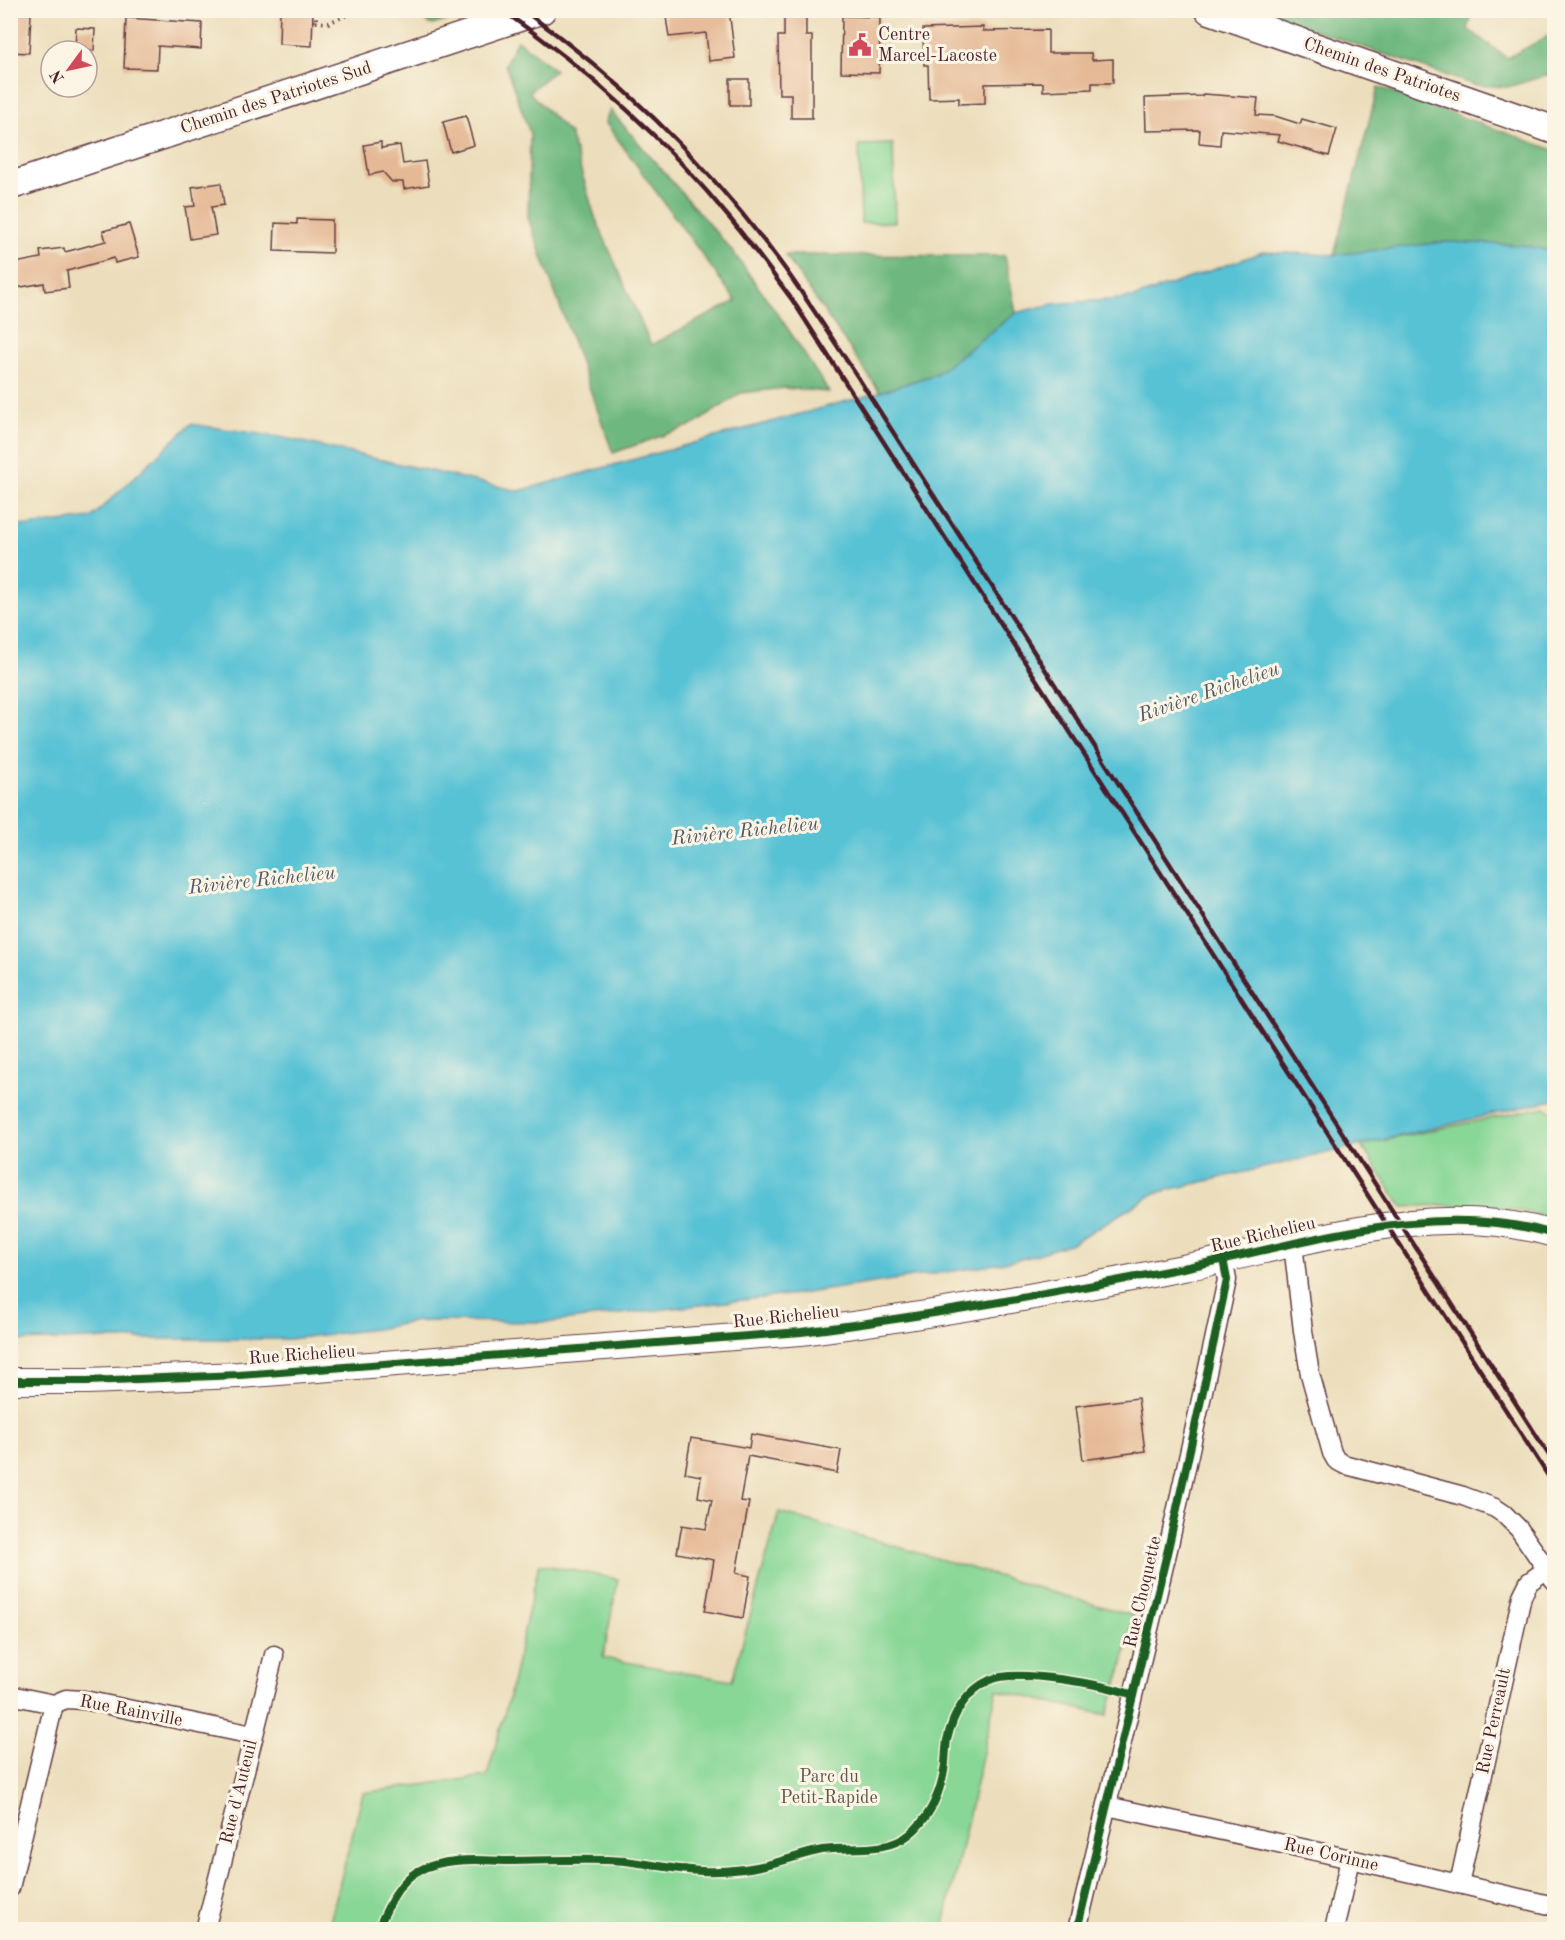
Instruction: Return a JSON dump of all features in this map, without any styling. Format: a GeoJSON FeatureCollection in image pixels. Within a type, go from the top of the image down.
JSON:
{"type":"FeatureCollection","features":[{"type":"Feature","properties":{"kind":"main road","name":"Chemin des Patriotes Sud"},"geometry":{"type":"LineString","coordinates":[[10,186],[542,10]]}},
{"type":"Feature","properties":{"kind":"main road","name":"Chemin des Patriotes"},"geometry":{"type":"LineString","coordinates":[[1209,10],[1554,130]]}},
{"type":"Feature","properties":{"kind":"main road","name":"Rue Richelieu"},"geometry":{"type":"LineString","coordinates":[[10,1381],[87,1381],[239,1375],[801,1332],[998,1303],[1223,1259],[1330,1235],[1430,1220],[1459,1219],[1501,1223],[1554,1234]]}},
{"type":"Feature","properties":{"kind":"street"},"geometry":{"type":"LineString","coordinates":[[1293,1244],[1310,1374],[1332,1453],[1336,1460],[1360,1470],[1463,1496],[1495,1508],[1520,1528],[1551,1574]]}},
{"type":"Feature","properties":{"kind":"street","name":"Rue Choquette"},"geometry":{"type":"LineString","coordinates":[[1077,1929],[1168,1549],[1223,1300],[1227,1280],[1223,1259]]}},
{"type":"Feature","properties":{"kind":"street","name":"Rue Perreault"},"geometry":{"type":"LineString","coordinates":[[1459,1884],[1522,1596],[1529,1582],[1551,1574]]}},
{"type":"Feature","properties":{"kind":"street","name":"Rue d'Auteuil"},"geometry":{"type":"LineString","coordinates":[[205,1929],[274,1655]]}},
{"type":"Feature","properties":{"kind":"street","name":"Rue Rainville"},"geometry":{"type":"LineString","coordinates":[[10,1695],[54,1704],[66,1699],[84,1700],[253,1735]]}},
{"type":"Feature","properties":{"kind":"street"},"geometry":{"type":"LineString","coordinates":[[10,1888],[54,1704]]}},
{"type":"Feature","properties":{"kind":"street","name":"Rue Corinne"},"geometry":{"type":"LineString","coordinates":[[1107,1806],[1554,1906]]}},
{"type":"Feature","properties":{"kind":"street"},"geometry":{"type":"LineString","coordinates":[[1334,1929],[1350,1859]]}},
{"type":"Feature","properties":{"kind":"path"},"geometry":{"type":"LineString","coordinates":[[316,10],[314,22],[328,23],[357,11]]}},
{"type":"Feature","properties":{"kind":"green space"},"geometry":{"type":"Polygon","coordinates":[[[407,11],[451,11],[461,16],[432,25],[407,11]]]}},
{"type":"Feature","properties":{"kind":"green space"},"geometry":{"type":"Polygon","coordinates":[[[1259,11],[1473,11],[1468,29],[1507,58],[1554,33],[1554,73],[1508,87],[1474,85],[1259,11]]]}},
{"type":"Feature","properties":{"kind":"green space"},"geometry":{"type":"Polygon","coordinates":[[[517,40],[555,70],[529,92],[570,134],[595,217],[651,345],[736,301],[605,122],[610,110],[733,252],[782,320],[829,392],[785,388],[741,393],[695,424],[613,453],[528,218],[530,133],[505,64],[517,40]]]}},
{"type":"Feature","properties":{"kind":"green space"},"geometry":{"type":"Polygon","coordinates":[[[1378,87],[1554,150],[1554,252],[1522,245],[1334,255],[1378,87]]]}},
{"type":"Feature","properties":{"kind":"green space"},"geometry":{"type":"Polygon","coordinates":[[[893,144],[895,222],[861,223],[859,145],[893,144]]]}},
{"type":"Feature","properties":{"kind":"green space"},"geometry":{"type":"Polygon","coordinates":[[[785,255],[1005,256],[1016,313],[936,374],[880,392],[785,255]]]}},
{"type":"Feature","properties":{"kind":"green space"},"geometry":{"type":"Polygon","coordinates":[[[1545,1107],[1554,1113],[1554,1218],[1479,1206],[1402,1207],[1361,1145],[1545,1107]]]}},
{"type":"Feature","properties":{"kind":"green space","name":"Parc du Petit-Rapide"},"geometry":{"type":"Polygon","coordinates":[[[779,1512],[1134,1616],[1123,1664],[1107,1715],[997,1690],[943,1929],[328,1929],[363,1793],[487,1776],[509,1697],[539,1564],[618,1579],[603,1658],[732,1681],[779,1512]]]}},
{"type":"Feature","properties":{"kind":"water","name":"Rivière Richelieu"},"geometry":{"type":"Polygon","coordinates":[[[1444,242],[1522,245],[1554,252],[1554,1100],[1155,1193],[1072,1243],[1029,1257],[980,1267],[806,1293],[551,1322],[417,1321],[376,1329],[288,1339],[11,1341],[11,524],[28,526],[91,518],[191,424],[280,437],[519,491],[880,392],[936,374],[1016,313],[1052,304],[1133,298],[1263,252],[1334,255],[1444,242]]]}},
{"type":"Feature","properties":{"kind":"building"},"geometry":{"type":"Polygon","coordinates":[[[280,10],[313,10],[312,46],[279,44],[280,10]]]}},
{"type":"Feature","properties":{"kind":"building"},"geometry":{"type":"Polygon","coordinates":[[[665,10],[729,10],[735,58],[709,61],[706,33],[669,37],[665,10]]]}},
{"type":"Feature","properties":{"kind":"building"},"geometry":{"type":"Polygon","coordinates":[[[784,10],[806,10],[806,36],[812,36],[812,118],[791,118],[791,94],[779,94],[778,36],[784,36],[784,10]]]}},
{"type":"Feature","properties":{"kind":"building"},"geometry":{"type":"Polygon","coordinates":[[[10,13],[31,14],[29,53],[10,52],[10,13]]]}},
{"type":"Feature","properties":{"kind":"building","name":"Centre Marcel-Lacoste"},"geometry":{"type":"Polygon","coordinates":[[[842,16],[880,17],[879,73],[841,72],[842,16]]]}},
{"type":"Feature","properties":{"kind":"building"},"geometry":{"type":"Polygon","coordinates":[[[126,18],[202,23],[201,49],[158,46],[157,69],[124,68],[126,18]]]}},
{"type":"Feature","properties":{"kind":"building"},"geometry":{"type":"Polygon","coordinates":[[[983,27],[983,31],[1048,30],[1048,53],[1091,53],[1092,60],[1113,59],[1113,83],[1092,83],[1092,89],[1043,91],[1043,83],[985,84],[985,103],[959,104],[959,98],[929,99],[928,65],[924,65],[923,29],[983,27]]]}},
{"type":"Feature","properties":{"kind":"building"},"geometry":{"type":"Polygon","coordinates":[[[76,28],[95,29],[95,39],[76,39],[76,28]]]}},
{"type":"Feature","properties":{"kind":"building"},"geometry":{"type":"Polygon","coordinates":[[[730,79],[749,79],[749,105],[730,105],[730,79]]]}},
{"type":"Feature","properties":{"kind":"building"},"geometry":{"type":"Polygon","coordinates":[[[1203,94],[1258,98],[1256,115],[1275,116],[1300,124],[1302,119],[1337,129],[1329,156],[1278,141],[1280,135],[1221,130],[1220,145],[1199,143],[1200,130],[1146,131],[1145,98],[1202,96],[1203,94]]]}},
{"type":"Feature","properties":{"kind":"building"},"geometry":{"type":"Polygon","coordinates":[[[466,116],[474,145],[451,152],[443,122],[466,116]]]}},
{"type":"Feature","properties":{"kind":"building"},"geometry":{"type":"Polygon","coordinates":[[[381,142],[381,148],[400,145],[403,164],[425,161],[429,185],[404,189],[403,182],[392,182],[383,172],[369,175],[364,145],[381,142]]]}},
{"type":"Feature","properties":{"kind":"building"},"geometry":{"type":"Polygon","coordinates":[[[221,183],[224,205],[211,207],[216,235],[190,239],[185,207],[195,206],[192,187],[221,183]]]}},
{"type":"Feature","properties":{"kind":"building"},"geometry":{"type":"Polygon","coordinates":[[[297,219],[332,220],[332,253],[274,251],[275,223],[297,224],[297,219]]]}},
{"type":"Feature","properties":{"kind":"building"},"geometry":{"type":"Polygon","coordinates":[[[129,224],[139,257],[115,263],[114,258],[67,271],[69,288],[45,291],[44,283],[10,289],[10,264],[41,258],[40,251],[64,248],[65,252],[106,241],[103,231],[129,224]]]}},
{"type":"Feature","properties":{"kind":"building"},"geometry":{"type":"Polygon","coordinates":[[[1138,1398],[1145,1451],[1083,1460],[1076,1406],[1138,1398]]]}},
{"type":"Feature","properties":{"kind":"building"},"geometry":{"type":"Polygon","coordinates":[[[751,1434],[841,1450],[837,1473],[748,1456],[740,1501],[749,1502],[736,1573],[750,1576],[743,1618],[705,1611],[714,1560],[677,1553],[682,1525],[706,1529],[712,1500],[698,1497],[701,1476],[685,1473],[691,1438],[749,1448],[751,1434]]]}},
{"type":"Feature","properties":{"kind":"railway"},"geometry":{"type":"LineString","coordinates":[[502,10],[565,56],[653,134],[707,191],[793,301],[1554,1485]]}},
{"type":"Feature","properties":{"kind":"railway"},"geometry":{"type":"LineString","coordinates":[[523,10],[595,65],[662,126],[724,192],[790,276],[859,379],[1554,1463]]}},
{"type":"Feature","properties":{"kind":"cycle path"},"geometry":{"type":"LineString","coordinates":[[10,1381],[87,1381],[239,1375],[801,1332],[897,1319],[1040,1295],[1183,1268],[1321,1237],[1414,1223],[1461,1221],[1507,1224],[1554,1234]]}},
{"type":"Feature","properties":{"kind":"cycle path"},"geometry":{"type":"LineString","coordinates":[[1077,1930],[1168,1549],[1214,1341],[1227,1280],[1223,1259]]}},
{"type":"Feature","properties":{"kind":"cycle path"},"geometry":{"type":"LineString","coordinates":[[377,1930],[393,1897],[404,1882],[418,1871],[450,1861],[611,1860],[692,1870],[720,1871],[765,1865],[822,1850],[868,1848],[890,1844],[910,1834],[931,1808],[943,1776],[947,1740],[957,1712],[974,1690],[990,1680],[1020,1676],[1061,1679],[1133,1695]]}},
{"type":"Feature","properties":{"kind":"place","name":"Centre Marcel-Lacoste"},"geometry":{"type":"Point","coordinates":[860,45]}}]}
